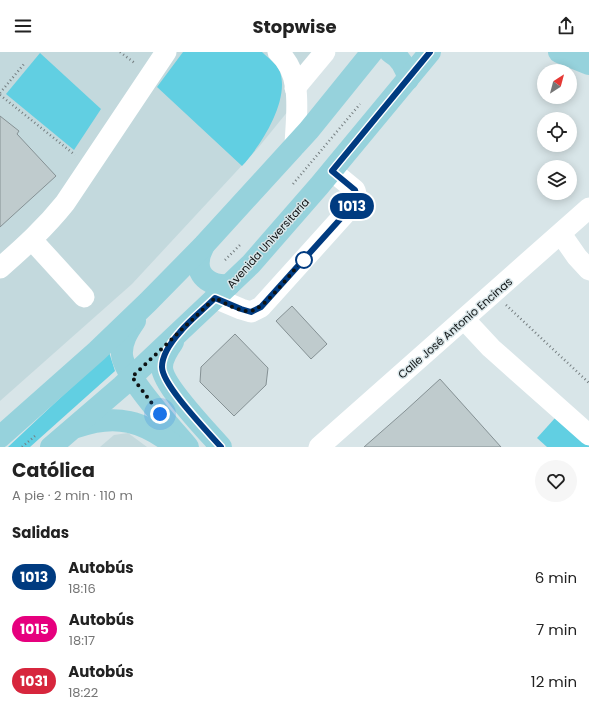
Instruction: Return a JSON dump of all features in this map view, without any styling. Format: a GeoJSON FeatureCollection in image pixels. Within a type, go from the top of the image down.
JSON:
{"type":"FeatureCollection","features":[{"type":"Feature","properties":{"kind":"main road"},"geometry":{"type":"LineString","coordinates":[[0,437],[87,360],[148,302],[204,245],[295,146],[372,52]]}},
{"type":"Feature","properties":{"kind":"main road"},"geometry":{"type":"LineString","coordinates":[[390,52],[399,58],[403,64],[407,71],[408,79]]}},
{"type":"Feature","properties":{"kind":"main road","name":"Avenida Universitaria"},"geometry":{"type":"LineString","coordinates":[[51,447],[132,377],[255,259],[332,171],[430,52]]}},
{"type":"Feature","properties":{"kind":"main road"},"geometry":{"type":"LineString","coordinates":[[559,52],[589,64]]}},
{"type":"Feature","properties":{"kind":"main road"},"geometry":{"type":"LineString","coordinates":[[204,245],[198,263],[206,280],[215,285],[222,292]]}},
{"type":"Feature","properties":{"kind":"main road"},"geometry":{"type":"LineString","coordinates":[[148,302],[134,322],[123,344],[123,361],[132,377],[188,447]]}},
{"type":"Feature","properties":{"kind":"main road"},"geometry":{"type":"LineString","coordinates":[[180,331],[163,361],[162,368],[165,378],[185,405],[221,447]]}},
{"type":"Feature","properties":{"kind":"main road"},"geometry":{"type":"LineString","coordinates":[[72,428],[100,420],[124,420],[146,428],[163,437],[176,447]]}},
{"type":"Feature","properties":{"kind":"street"},"geometry":{"type":"LineString","coordinates":[[0,268],[51,221],[65,203],[166,52]]}},
{"type":"Feature","properties":{"kind":"street"},"geometry":{"type":"LineString","coordinates":[[278,52],[291,68],[296,88],[295,146]]}},
{"type":"Feature","properties":{"kind":"street"},"geometry":{"type":"LineString","coordinates":[[296,88],[325,52]]}},
{"type":"Feature","properties":{"kind":"street"},"geometry":{"type":"LineString","coordinates":[[222,292],[251,312],[261,307],[352,206],[357,198],[355,190],[332,171]]}},
{"type":"Feature","properties":{"kind":"street","name":"Calle José Antonio Encinas"},"geometry":{"type":"LineString","coordinates":[[319,447],[494,294],[589,208]]}},
{"type":"Feature","properties":{"kind":"street"},"geometry":{"type":"LineString","coordinates":[[561,234],[577,257],[589,270]]}},
{"type":"Feature","properties":{"kind":"street"},"geometry":{"type":"LineString","coordinates":[[32,240],[84,297]]}},
{"type":"Feature","properties":{"kind":"street"},"geometry":{"type":"LineString","coordinates":[[464,319],[491,348],[589,435]]}},
{"type":"Feature","properties":{"kind":"path"},"geometry":{"type":"LineString","coordinates":[[120,52],[138,66]]}},
{"type":"Feature","properties":{"kind":"path"},"geometry":{"type":"LineString","coordinates":[[24,64],[0,94],[75,155]]}},
{"type":"Feature","properties":{"kind":"path"},"geometry":{"type":"LineString","coordinates":[[494,294],[589,383]]}},
{"type":"Feature","properties":{"kind":"shaded area"},"geometry":{"type":"Polygon","coordinates":[[[0,52],[336,52],[258,148],[132,284],[0,401],[0,52]]]}},
{"type":"Feature","properties":{"kind":"shaded area"},"geometry":{"type":"Polygon","coordinates":[[[183,52],[262,52],[279,69],[282,84],[281,96],[272,123],[265,136],[242,166],[157,87],[183,52]]]}},
{"type":"Feature","properties":{"kind":"shaded area"},"geometry":{"type":"Polygon","coordinates":[[[40,53],[101,109],[74,150],[6,94],[40,53]]]}},
{"type":"Feature","properties":{"kind":"shaded area"},"geometry":{"type":"Polygon","coordinates":[[[109,352],[115,371],[30,447],[8,447],[109,352]]]}},
{"type":"Feature","properties":{"kind":"shaded area"},"geometry":{"type":"Polygon","coordinates":[[[565,407],[589,429],[589,447],[547,447],[537,438],[565,407]]]}},
{"type":"Feature","properties":{"kind":"shaded area"},"geometry":{"type":"Polygon","coordinates":[[[128,433],[147,447],[100,447],[114,435],[128,433]]]}},
{"type":"Feature","properties":{"kind":"building"},"geometry":{"type":"Polygon","coordinates":[[[0,116],[19,131],[17,134],[56,176],[0,227],[0,116]]]}},
{"type":"Feature","properties":{"kind":"building"},"geometry":{"type":"Polygon","coordinates":[[[292,306],[327,344],[311,359],[276,321],[292,306]]]}},
{"type":"Feature","properties":{"kind":"building"},"geometry":{"type":"Polygon","coordinates":[[[235,334],[268,368],[266,385],[234,416],[200,382],[201,367],[235,334]]]}},
{"type":"Feature","properties":{"kind":"building"},"geometry":{"type":"Polygon","coordinates":[[[440,379],[501,447],[364,447],[405,411],[440,379]]]}},
{"type":"Feature","properties":{"kind":"bus line","name":"1013"},"geometry":{"type":"LineString","coordinates":[[221,447],[185,405],[165,378],[162,368],[166,352],[180,331],[215,298],[251,312],[261,307],[352,206],[357,198],[355,190],[332,171],[430,52]]}},
{"type":"Feature","properties":{"kind":"route"},"geometry":{"type":"LineString","coordinates":[[160,414],[132,377],[215,298],[251,312],[261,307],[304,260]]}}]}
